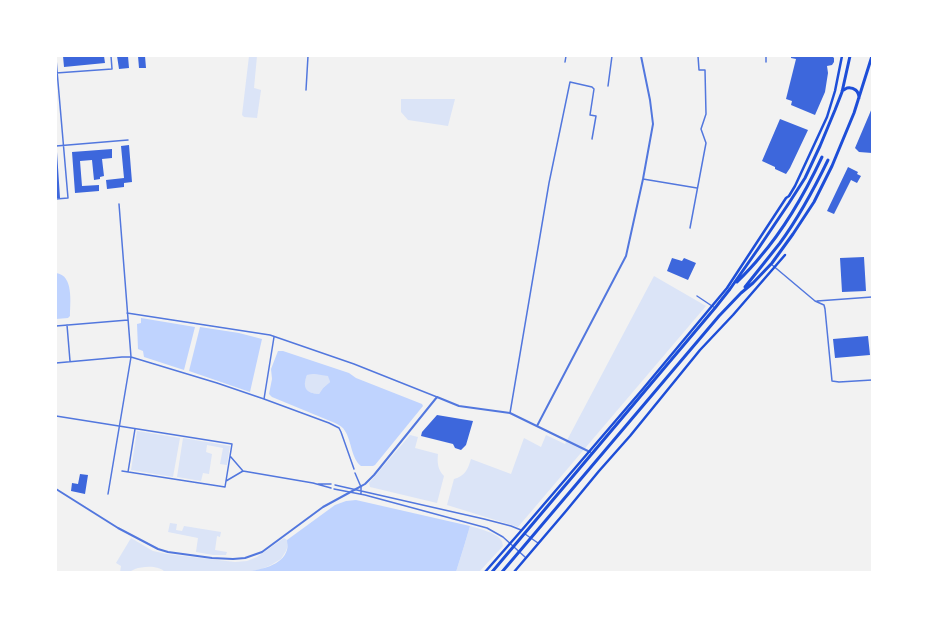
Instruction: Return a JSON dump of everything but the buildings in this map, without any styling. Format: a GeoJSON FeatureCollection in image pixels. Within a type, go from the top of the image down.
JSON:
{"type":"FeatureCollection","features":[{"type":"Feature","properties":{"kind":"highway"},"geometry":{"type":"LineString","coordinates":[[730,289],[805,178],[842,92],[850,56]]}},
{"type":"Feature","properties":{"kind":"highway"},"geometry":{"type":"LineString","coordinates":[[741,293],[771,264],[814,202],[840,148],[859,100],[872,56]]}},
{"type":"Feature","properties":{"kind":"highway"},"geometry":{"type":"LineString","coordinates":[[842,92],[847,88],[854,89],[859,94],[859,100]]}},
{"type":"Feature","properties":{"kind":"highway"},"geometry":{"type":"LineString","coordinates":[[492,572],[593,453],[713,307],[760,258],[777,236],[801,199],[822,157]]}},
{"type":"Feature","properties":{"kind":"highway"},"geometry":{"type":"LineString","coordinates":[[502,572],[719,316],[741,293],[780,242],[796,218],[819,179],[828,160]]}},
{"type":"Feature","properties":{"kind":"main road"},"geometry":{"type":"LineString","coordinates":[[485,572],[713,307],[727,288],[795,186],[827,117],[842,56]]}},
{"type":"Feature","properties":{"kind":"main road"},"geometry":{"type":"LineString","coordinates":[[514,572],[599,470],[630,436],[700,350],[733,315],[785,255]]}},
{"type":"Feature","properties":{"kind":"street"},"geometry":{"type":"LineString","coordinates":[[57,73],[112,69],[111,56]]}},
{"type":"Feature","properties":{"kind":"street"},"geometry":{"type":"LineString","coordinates":[[306,90],[308,56]]}},
{"type":"Feature","properties":{"kind":"street"},"geometry":{"type":"LineString","coordinates":[[565,62],[566,56]]}},
{"type":"Feature","properties":{"kind":"street"},"geometry":{"type":"LineString","coordinates":[[608,86],[612,56]]}},
{"type":"Feature","properties":{"kind":"street"},"geometry":{"type":"LineString","coordinates":[[537,426],[626,256],[643,179],[653,120],[641,56]]}},
{"type":"Feature","properties":{"kind":"street"},"geometry":{"type":"LineString","coordinates":[[690,228],[706,143],[701,129],[706,114],[705,70],[699,70],[698,56]]}},
{"type":"Feature","properties":{"kind":"street"},"geometry":{"type":"LineString","coordinates":[[766,56],[766,62]]}},
{"type":"Feature","properties":{"kind":"street"},"geometry":{"type":"LineString","coordinates":[[56,59],[68,198],[56,199]]}},
{"type":"Feature","properties":{"kind":"street"},"geometry":{"type":"LineString","coordinates":[[510,413],[549,183],[570,82],[592,87],[594,89],[590,115],[596,116],[592,140]]}},
{"type":"Feature","properties":{"kind":"street"},"geometry":{"type":"LineString","coordinates":[[56,146],[128,140]]}},
{"type":"Feature","properties":{"kind":"street"},"geometry":{"type":"LineString","coordinates":[[643,179],[698,188]]}},
{"type":"Feature","properties":{"kind":"street"},"geometry":{"type":"LineString","coordinates":[[108,494],[114,469],[119,426],[131,357],[119,204]]}},
{"type":"Feature","properties":{"kind":"street"},"geometry":{"type":"LineString","coordinates":[[771,264],[815,301],[824,305],[832,381],[872,380]]}},
{"type":"Feature","properties":{"kind":"street"},"geometry":{"type":"LineString","coordinates":[[697,296],[713,307]]}},
{"type":"Feature","properties":{"kind":"street"},"geometry":{"type":"LineString","coordinates":[[815,301],[872,297]]}},
{"type":"Feature","properties":{"kind":"street"},"geometry":{"type":"LineString","coordinates":[[128,313],[270,335],[354,364],[459,406],[510,413],[593,453]]}},
{"type":"Feature","properties":{"kind":"street"},"geometry":{"type":"LineString","coordinates":[[56,326],[128,320]]}},
{"type":"Feature","properties":{"kind":"street"},"geometry":{"type":"LineString","coordinates":[[67,325],[70,361]]}},
{"type":"Feature","properties":{"kind":"street"},"geometry":{"type":"LineString","coordinates":[[264,399],[274,337]]}},
{"type":"Feature","properties":{"kind":"street"},"geometry":{"type":"LineString","coordinates":[[56,363],[131,357],[264,399],[339,428],[354,469]]}},
{"type":"Feature","properties":{"kind":"street"},"geometry":{"type":"LineString","coordinates":[[56,489],[118,528],[154,548],[168,552],[219,558],[236,559],[252,556],[262,552],[323,507],[365,484],[437,398]]}},
{"type":"Feature","properties":{"kind":"street"},"geometry":{"type":"LineString","coordinates":[[56,416],[232,444],[225,487],[122,471]]}},
{"type":"Feature","properties":{"kind":"street"},"geometry":{"type":"LineString","coordinates":[[128,472],[135,429]]}},
{"type":"Feature","properties":{"kind":"street"},"geometry":{"type":"LineString","coordinates":[[230,456],[243,471],[331,488]]}},
{"type":"Feature","properties":{"kind":"street"},"geometry":{"type":"LineString","coordinates":[[226,481],[243,471]]}},
{"type":"Feature","properties":{"kind":"street"},"geometry":{"type":"LineString","coordinates":[[356,472],[361,486],[361,494]]}},
{"type":"Feature","properties":{"kind":"street"},"geometry":{"type":"LineString","coordinates":[[316,484],[331,484]]}},
{"type":"Feature","properties":{"kind":"street"},"geometry":{"type":"LineString","coordinates":[[335,485],[511,526],[525,533],[538,543]]}},
{"type":"Feature","properties":{"kind":"street"},"geometry":{"type":"LineString","coordinates":[[334,489],[361,494],[484,526],[498,534],[526,558]]}},
{"type":"Feature","properties":{"kind":"shaded area"},"geometry":{"type":"Polygon","coordinates":[[[249,56],[257,56],[254,88],[261,90],[257,118],[244,117],[242,115],[249,56]]]}},
{"type":"Feature","properties":{"kind":"shaded area"},"geometry":{"type":"Polygon","coordinates":[[[401,99],[455,99],[448,126],[408,120],[401,112],[401,99]]]}},
{"type":"Feature","properties":{"kind":"shaded area"},"geometry":{"type":"Polygon","coordinates":[[[654,276],[706,306],[518,527],[447,505],[454,479],[466,472],[471,459],[511,474],[524,438],[541,447],[546,435],[565,444],[654,276]]]}},
{"type":"Feature","properties":{"kind":"shaded area"},"geometry":{"type":"Polygon","coordinates":[[[314,374],[329,376],[330,382],[319,394],[308,391],[305,386],[307,375],[314,374]]]}},
{"type":"Feature","properties":{"kind":"shaded area"},"geometry":{"type":"Polygon","coordinates":[[[137,431],[180,438],[173,477],[131,470],[137,431]]]}},
{"type":"Feature","properties":{"kind":"shaded area"},"geometry":{"type":"Polygon","coordinates":[[[410,435],[418,437],[415,448],[438,454],[438,466],[444,476],[437,503],[370,487],[369,483],[410,435]]]}},
{"type":"Feature","properties":{"kind":"shaded area"},"geometry":{"type":"Polygon","coordinates":[[[183,438],[230,446],[227,465],[220,464],[223,448],[207,445],[206,452],[212,454],[209,474],[203,473],[201,481],[177,477],[183,438]]]}},
{"type":"Feature","properties":{"kind":"shaded area"},"geometry":{"type":"Polygon","coordinates":[[[170,523],[177,524],[176,530],[182,531],[184,526],[221,532],[220,537],[217,536],[215,550],[227,552],[226,555],[213,555],[196,552],[198,538],[168,532],[170,523]]]}},
{"type":"Feature","properties":{"kind":"shaded area"},"geometry":{"type":"Polygon","coordinates":[[[470,526],[487,531],[499,537],[503,546],[479,572],[456,572],[465,543],[470,526]]]}},
{"type":"Feature","properties":{"kind":"shaded area"},"geometry":{"type":"Polygon","coordinates":[[[131,538],[153,551],[235,562],[247,561],[257,557],[284,538],[287,540],[287,548],[281,559],[271,565],[262,569],[247,572],[165,572],[159,568],[146,567],[128,572],[120,572],[121,566],[116,563],[131,538]]]}},
{"type":"Feature","properties":{"kind":"water"},"geometry":{"type":"Polygon","coordinates":[[[56,273],[62,275],[66,279],[70,290],[70,316],[68,318],[56,319],[56,273]]]}},
{"type":"Feature","properties":{"kind":"water"},"geometry":{"type":"Polygon","coordinates":[[[141,318],[195,327],[184,370],[144,357],[143,351],[138,349],[137,324],[141,323],[141,318]]]}},
{"type":"Feature","properties":{"kind":"water"},"geometry":{"type":"Polygon","coordinates":[[[200,327],[239,333],[262,339],[250,392],[189,371],[200,327]]]}},
{"type":"Feature","properties":{"kind":"water"},"geometry":{"type":"Polygon","coordinates":[[[278,351],[283,351],[349,373],[356,378],[422,404],[423,406],[375,465],[361,466],[355,459],[347,435],[341,426],[272,397],[269,394],[272,379],[271,369],[278,351]],[[314,374],[307,375],[305,383],[306,389],[319,394],[330,382],[328,376],[314,374]]]}},
{"type":"Feature","properties":{"kind":"water"},"geometry":{"type":"Polygon","coordinates":[[[356,500],[470,526],[456,572],[247,572],[270,566],[281,560],[287,549],[287,540],[335,505],[346,501],[356,500]]]}}]}
